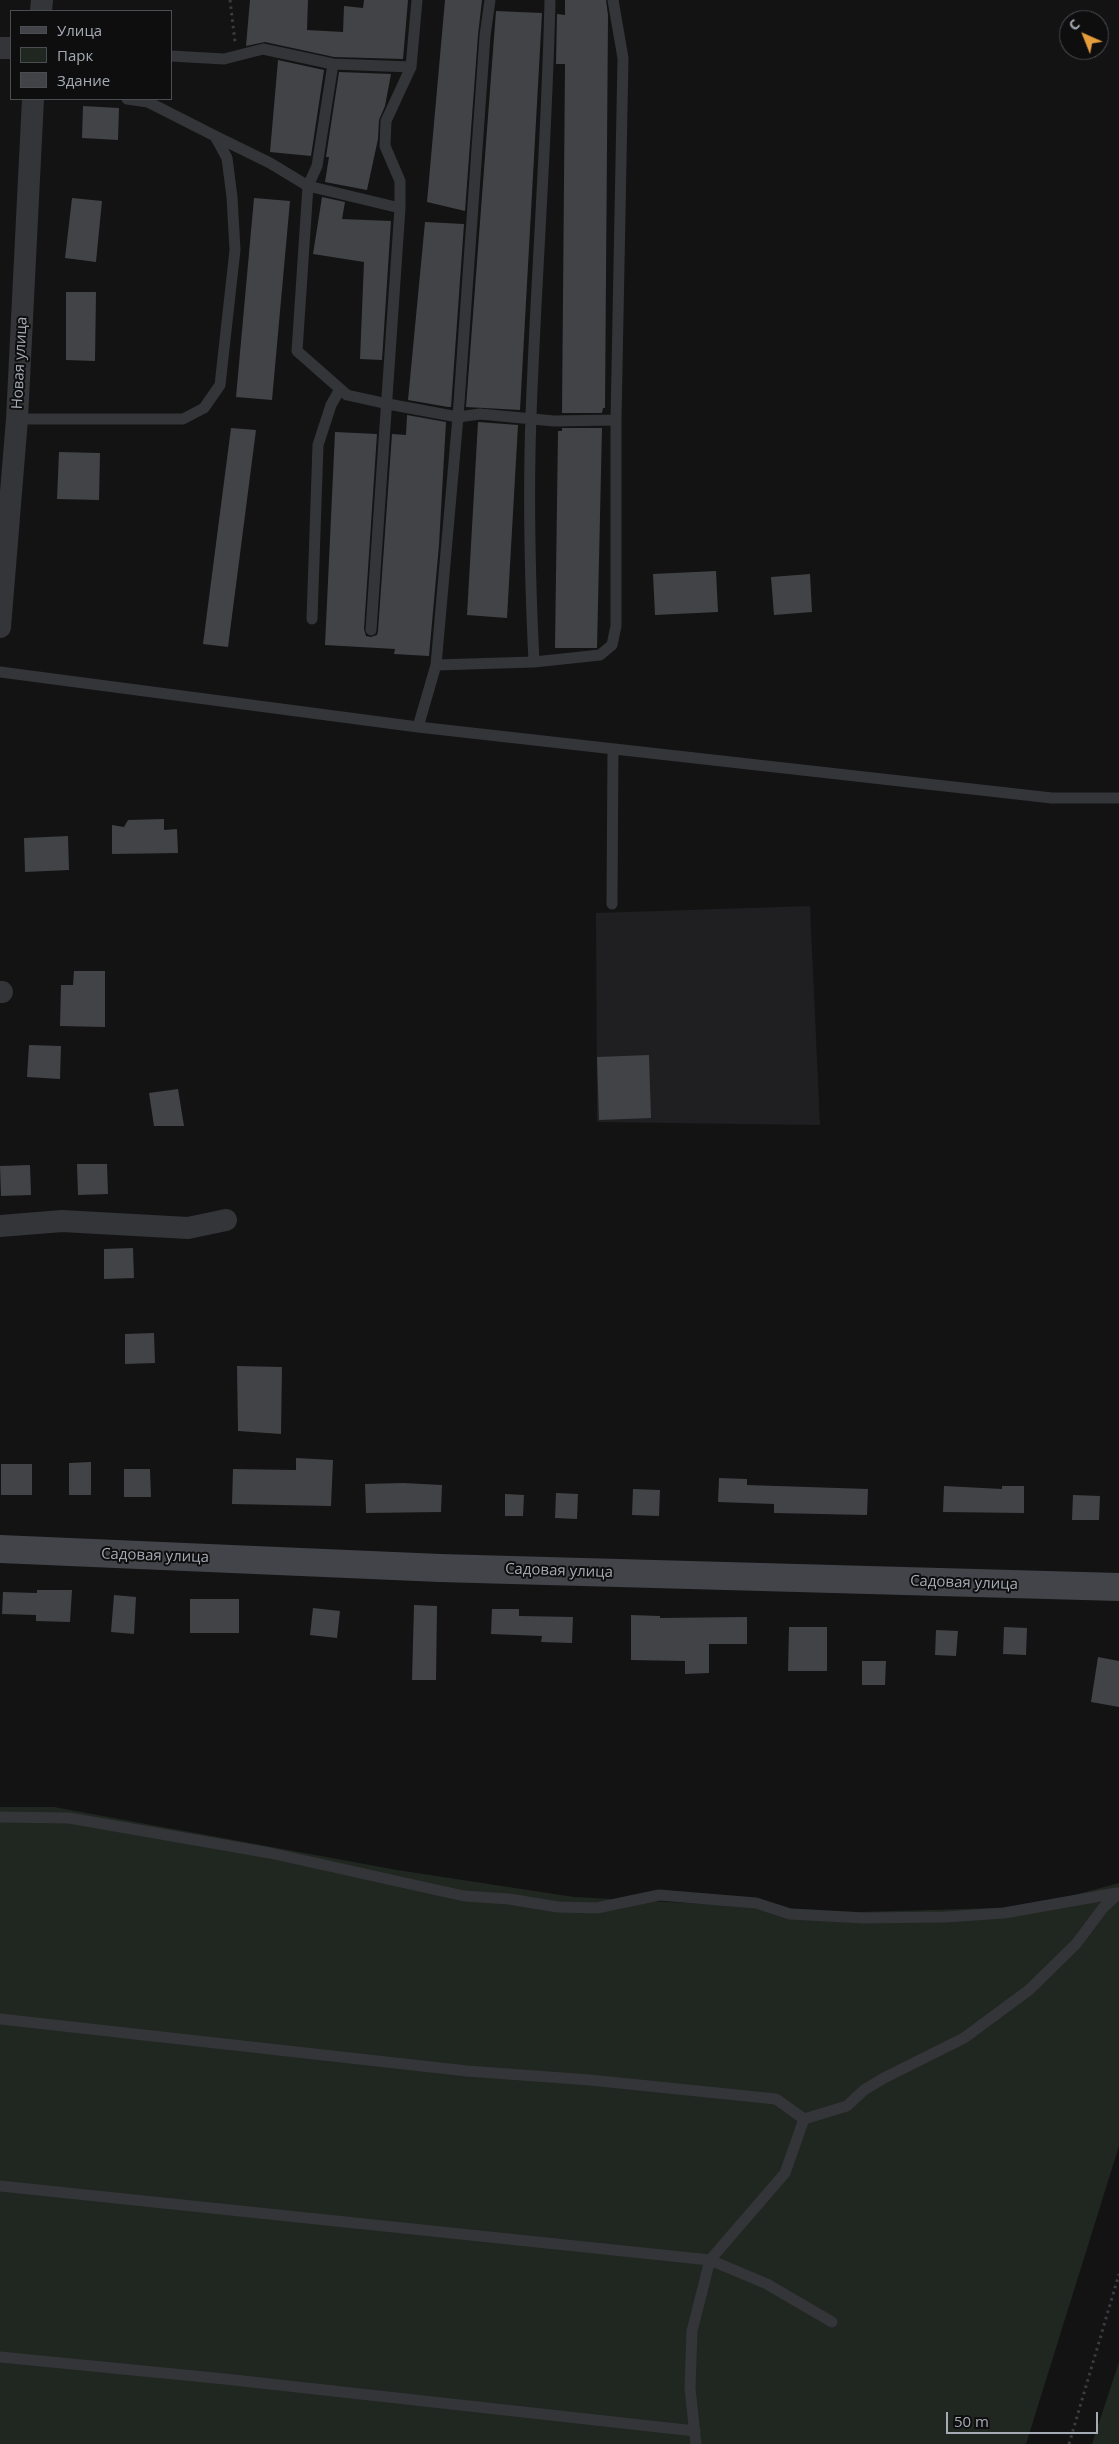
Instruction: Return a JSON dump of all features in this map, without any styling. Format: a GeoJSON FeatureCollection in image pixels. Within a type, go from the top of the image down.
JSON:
{"type":"FeatureCollection","features":[{"type":"Feature","properties":{"kind":"main road","name":"Садовая улица"},"geometry":{"type":"LineString","coordinates":[[0,1549],[440,1568],[1119,1587]]}},
{"type":"Feature","properties":{"kind":"street","name":"Новая улица"},"geometry":{"type":"LineString","coordinates":[[0,627],[17,419],[33,100]]}},
{"type":"Feature","properties":{"kind":"street"},"geometry":{"type":"LineString","coordinates":[[0,1226],[62,1221],[188,1228],[226,1220]]}},
{"type":"Feature","properties":{"kind":"lane"},"geometry":{"type":"LineString","coordinates":[[371,630],[400,208],[400,181],[386,146],[386,121],[411,67],[417,0]]}},
{"type":"Feature","properties":{"kind":"lane"},"geometry":{"type":"LineString","coordinates":[[418,727],[436,665],[458,417],[485,36],[490,0]]}},
{"type":"Feature","properties":{"kind":"lane"},"geometry":{"type":"LineString","coordinates":[[534,662],[530,590],[531,417],[548,114],[550,0]]}},
{"type":"Feature","properties":{"kind":"lane"},"geometry":{"type":"LineString","coordinates":[[436,665],[534,662],[600,655],[612,645],[616,626],[616,420],[623,58],[613,0]]}},
{"type":"Feature","properties":{"kind":"lane"},"geometry":{"type":"LineString","coordinates":[[172,56],[224,59],[263,49],[333,64],[411,67]]}},
{"type":"Feature","properties":{"kind":"lane"},"geometry":{"type":"LineString","coordinates":[[333,64],[318,166],[308,186],[297,351],[346,395],[458,417],[480,414],[531,417],[554,421],[616,420]]}},
{"type":"Feature","properties":{"kind":"lane"},"geometry":{"type":"LineString","coordinates":[[134,100],[148,102],[270,163],[308,186],[400,208]]}},
{"type":"Feature","properties":{"kind":"lane"},"geometry":{"type":"LineString","coordinates":[[17,419],[183,419],[204,408],[220,385],[235,250],[227,158],[215,136]]}},
{"type":"Feature","properties":{"kind":"lane"},"geometry":{"type":"LineString","coordinates":[[312,619],[318,445],[331,405],[340,389]]}},
{"type":"Feature","properties":{"kind":"lane"},"geometry":{"type":"LineString","coordinates":[[0,672],[418,727],[613,749],[1052,798],[1119,798]]}},
{"type":"Feature","properties":{"kind":"lane"},"geometry":{"type":"LineString","coordinates":[[612,904],[613,749]]}},
{"type":"Feature","properties":{"kind":"lane"},"geometry":{"type":"LineString","coordinates":[[0,1817],[69,1818],[270,1853],[464,1896],[509,1899],[558,1907],[597,1908],[659,1895],[756,1903],[790,1914],[863,1918],[945,1917],[1004,1913],[1118,1893]]}},
{"type":"Feature","properties":{"kind":"lane"},"geometry":{"type":"LineString","coordinates":[[804,2119],[847,2106],[864,2090],[884,2078],[964,2038],[1029,1990],[1076,1944],[1103,1908],[1118,1893]]}},
{"type":"Feature","properties":{"kind":"lane"},"geometry":{"type":"LineString","coordinates":[[0,2019],[457,2070],[776,2099],[804,2119]]}},
{"type":"Feature","properties":{"kind":"lane"},"geometry":{"type":"LineString","coordinates":[[696,2444],[690,2388],[692,2331],[710,2260],[785,2173],[804,2119]]}},
{"type":"Feature","properties":{"kind":"lane"},"geometry":{"type":"LineString","coordinates":[[0,2186],[710,2260],[767,2284],[832,2322]]}},
{"type":"Feature","properties":{"kind":"lane"},"geometry":{"type":"LineString","coordinates":[[0,2357],[264,2383],[695,2431]]}},
{"type":"Feature","properties":{"kind":"path"},"geometry":{"type":"LineString","coordinates":[[230,0],[236,56]]}},
{"type":"Feature","properties":{"kind":"path"},"geometry":{"type":"LineString","coordinates":[[1069,2444],[1119,2274]]}},
{"type":"Feature","properties":{"kind":"shaded area"},"geometry":{"type":"Polygon","coordinates":[[[810,906],[820,1125],[597,1122],[596,913],[810,906]]]}},
{"type":"Feature","properties":{"kind":"green space"},"geometry":{"type":"Polygon","coordinates":[[[0,1807],[54,1807],[397,1870],[574,1897],[859,1912],[1030,1907],[1119,1883],[1119,2146],[1026,2444],[0,2444],[0,1807]]]}},
{"type":"Feature","properties":{"kind":"green space"},"geometry":{"type":"Polygon","coordinates":[[[1119,2362],[1119,2444],[1092,2444],[1119,2362]]]}},
{"type":"Feature","properties":{"kind":"building"},"geometry":{"type":"Polygon","coordinates":[[[250,0],[308,0],[307,30],[343,32],[344,6],[363,8],[364,0],[408,0],[403,59],[334,57],[265,42],[246,46],[250,0]]]}},
{"type":"Feature","properties":{"kind":"building"},"geometry":{"type":"Polygon","coordinates":[[[445,0],[482,0],[465,211],[427,202],[445,0]]]}},
{"type":"Feature","properties":{"kind":"building"},"geometry":{"type":"Polygon","coordinates":[[[565,0],[606,0],[608,15],[605,408],[603,408],[602,413],[562,413],[565,64],[556,64],[557,14],[565,15],[565,0]]]}},
{"type":"Feature","properties":{"kind":"building"},"geometry":{"type":"Polygon","coordinates":[[[496,11],[542,13],[520,410],[466,407],[496,11]]]}},
{"type":"Feature","properties":{"kind":"building"},"geometry":{"type":"Polygon","coordinates":[[[278,60],[324,70],[311,156],[270,152],[278,60]]]}},
{"type":"Feature","properties":{"kind":"building"},"geometry":{"type":"Polygon","coordinates":[[[339,72],[391,74],[385,106],[379,120],[378,139],[367,190],[325,182],[329,157],[326,157],[339,72]]]}},
{"type":"Feature","properties":{"kind":"building"},"geometry":{"type":"Polygon","coordinates":[[[83,106],[119,108],[118,140],[82,138],[83,106]]]}},
{"type":"Feature","properties":{"kind":"building"},"geometry":{"type":"Polygon","coordinates":[[[322,197],[345,202],[342,219],[391,221],[382,360],[360,359],[364,262],[313,254],[322,197]]]}},
{"type":"Feature","properties":{"kind":"building"},"geometry":{"type":"Polygon","coordinates":[[[72,198],[102,201],[96,262],[65,258],[72,198]]]}},
{"type":"Feature","properties":{"kind":"building"},"geometry":{"type":"Polygon","coordinates":[[[254,198],[290,201],[272,400],[236,397],[254,198]]]}},
{"type":"Feature","properties":{"kind":"building"},"geometry":{"type":"Polygon","coordinates":[[[425,222],[464,224],[451,407],[408,400],[425,222]]]}},
{"type":"Feature","properties":{"kind":"building"},"geometry":{"type":"Polygon","coordinates":[[[66,292],[96,292],[95,361],[66,360],[66,292]]]}},
{"type":"Feature","properties":{"kind":"building"},"geometry":{"type":"Polygon","coordinates":[[[407,415],[446,422],[439,545],[429,656],[394,654],[395,649],[325,645],[335,432],[377,434],[364,629],[366,636],[371,637],[377,635],[378,631],[392,434],[406,435],[407,415]]]}},
{"type":"Feature","properties":{"kind":"building"},"geometry":{"type":"Polygon","coordinates":[[[478,422],[518,425],[507,618],[467,615],[478,422]]]}},
{"type":"Feature","properties":{"kind":"building"},"geometry":{"type":"Polygon","coordinates":[[[231,428],[256,430],[228,647],[203,644],[231,428]]]}},
{"type":"Feature","properties":{"kind":"building"},"geometry":{"type":"Polygon","coordinates":[[[562,428],[602,428],[597,648],[555,648],[558,431],[562,431],[562,428]]]}},
{"type":"Feature","properties":{"kind":"building"},"geometry":{"type":"Polygon","coordinates":[[[59,452],[100,453],[99,500],[57,499],[59,452]]]}},
{"type":"Feature","properties":{"kind":"building"},"geometry":{"type":"Polygon","coordinates":[[[716,571],[718,612],[655,615],[653,574],[716,571]]]}},
{"type":"Feature","properties":{"kind":"building"},"geometry":{"type":"Polygon","coordinates":[[[810,574],[812,612],[774,615],[771,577],[810,574]]]}},
{"type":"Feature","properties":{"kind":"building"},"geometry":{"type":"Polygon","coordinates":[[[164,819],[164,830],[177,829],[178,853],[112,854],[112,825],[124,827],[128,820],[164,819]]]}},
{"type":"Feature","properties":{"kind":"building"},"geometry":{"type":"Polygon","coordinates":[[[68,836],[69,870],[25,872],[24,838],[68,836]]]}},
{"type":"Feature","properties":{"kind":"building"},"geometry":{"type":"Polygon","coordinates":[[[74,971],[105,971],[105,1027],[60,1026],[61,985],[73,985],[74,971]]]}},
{"type":"Feature","properties":{"kind":"building"},"geometry":{"type":"Polygon","coordinates":[[[29,1045],[61,1046],[60,1079],[27,1077],[29,1045]]]}},
{"type":"Feature","properties":{"kind":"building"},"geometry":{"type":"Polygon","coordinates":[[[649,1055],[651,1118],[599,1120],[597,1057],[649,1055]]]}},
{"type":"Feature","properties":{"kind":"building"},"geometry":{"type":"Polygon","coordinates":[[[178,1089],[184,1126],[154,1126],[149,1093],[178,1089]]]}},
{"type":"Feature","properties":{"kind":"building"},"geometry":{"type":"Polygon","coordinates":[[[77,1164],[107,1164],[108,1194],[78,1195],[77,1164]]]}},
{"type":"Feature","properties":{"kind":"building"},"geometry":{"type":"Polygon","coordinates":[[[30,1165],[31,1195],[1,1196],[0,1166],[30,1165]]]}},
{"type":"Feature","properties":{"kind":"building"},"geometry":{"type":"Polygon","coordinates":[[[133,1248],[134,1278],[104,1279],[104,1249],[133,1248]]]}},
{"type":"Feature","properties":{"kind":"building"},"geometry":{"type":"Polygon","coordinates":[[[154,1333],[155,1363],[125,1364],[125,1334],[154,1333]]]}},
{"type":"Feature","properties":{"kind":"building"},"geometry":{"type":"Polygon","coordinates":[[[237,1366],[282,1367],[281,1434],[238,1431],[237,1366]]]}},
{"type":"Feature","properties":{"kind":"building"},"geometry":{"type":"Polygon","coordinates":[[[296,1458],[333,1460],[331,1506],[232,1504],[233,1469],[296,1470],[296,1458]]]}},
{"type":"Feature","properties":{"kind":"building"},"geometry":{"type":"Polygon","coordinates":[[[91,1462],[91,1495],[69,1495],[69,1463],[91,1462]]]}},
{"type":"Feature","properties":{"kind":"building"},"geometry":{"type":"Polygon","coordinates":[[[1,1464],[32,1464],[32,1495],[1,1495],[1,1464]]]}},
{"type":"Feature","properties":{"kind":"building"},"geometry":{"type":"Polygon","coordinates":[[[124,1469],[150,1469],[151,1497],[124,1497],[124,1469]]]}},
{"type":"Feature","properties":{"kind":"building"},"geometry":{"type":"Polygon","coordinates":[[[719,1478],[747,1479],[747,1485],[868,1489],[867,1515],[774,1513],[774,1504],[718,1502],[719,1478]]]}},
{"type":"Feature","properties":{"kind":"building"},"geometry":{"type":"Polygon","coordinates":[[[365,1484],[442,1485],[441,1512],[366,1513],[365,1484]]]}},
{"type":"Feature","properties":{"kind":"building"},"geometry":{"type":"Polygon","coordinates":[[[944,1486],[1002,1489],[1002,1486],[1024,1486],[1024,1513],[943,1512],[944,1486]]]}},
{"type":"Feature","properties":{"kind":"building"},"geometry":{"type":"Polygon","coordinates":[[[633,1489],[660,1490],[659,1516],[632,1515],[633,1489]]]}},
{"type":"Feature","properties":{"kind":"building"},"geometry":{"type":"Polygon","coordinates":[[[556,1493],[578,1494],[577,1519],[555,1518],[556,1493]]]}},
{"type":"Feature","properties":{"kind":"building"},"geometry":{"type":"Polygon","coordinates":[[[505,1494],[524,1495],[523,1516],[505,1516],[505,1494]]]}},
{"type":"Feature","properties":{"kind":"building"},"geometry":{"type":"Polygon","coordinates":[[[1073,1495],[1100,1496],[1099,1520],[1072,1520],[1073,1495]]]}},
{"type":"Feature","properties":{"kind":"building"},"geometry":{"type":"Polygon","coordinates":[[[37,1590],[72,1590],[70,1622],[36,1621],[36,1615],[2,1614],[3,1592],[37,1593],[37,1590]]]}},
{"type":"Feature","properties":{"kind":"building"},"geometry":{"type":"Polygon","coordinates":[[[114,1595],[136,1597],[134,1634],[111,1632],[114,1595]]]}},
{"type":"Feature","properties":{"kind":"building"},"geometry":{"type":"Polygon","coordinates":[[[190,1599],[239,1599],[239,1633],[190,1633],[190,1599]]]}},
{"type":"Feature","properties":{"kind":"building"},"geometry":{"type":"Polygon","coordinates":[[[414,1605],[437,1606],[436,1680],[412,1680],[414,1605]]]}},
{"type":"Feature","properties":{"kind":"building"},"geometry":{"type":"Polygon","coordinates":[[[313,1608],[340,1611],[337,1638],[310,1635],[313,1608]]]}},
{"type":"Feature","properties":{"kind":"building"},"geometry":{"type":"Polygon","coordinates":[[[492,1609],[519,1609],[519,1616],[573,1617],[572,1643],[541,1642],[542,1636],[491,1634],[492,1609]]]}},
{"type":"Feature","properties":{"kind":"building"},"geometry":{"type":"Polygon","coordinates":[[[631,1615],[660,1616],[660,1618],[747,1617],[747,1644],[709,1644],[709,1673],[685,1674],[685,1661],[631,1660],[631,1615]]]}},
{"type":"Feature","properties":{"kind":"building"},"geometry":{"type":"Polygon","coordinates":[[[789,1627],[827,1627],[827,1671],[788,1671],[789,1627]]]}},
{"type":"Feature","properties":{"kind":"building"},"geometry":{"type":"Polygon","coordinates":[[[1004,1627],[1027,1628],[1026,1655],[1003,1654],[1004,1627]]]}},
{"type":"Feature","properties":{"kind":"building"},"geometry":{"type":"Polygon","coordinates":[[[936,1630],[958,1631],[956,1656],[935,1655],[936,1630]]]}},
{"type":"Feature","properties":{"kind":"building"},"geometry":{"type":"Polygon","coordinates":[[[1098,1657],[1119,1661],[1119,1707],[1091,1702],[1098,1657]]]}},
{"type":"Feature","properties":{"kind":"building"},"geometry":{"type":"Polygon","coordinates":[[[862,1661],[886,1661],[885,1685],[862,1685],[862,1661]]]}}]}
